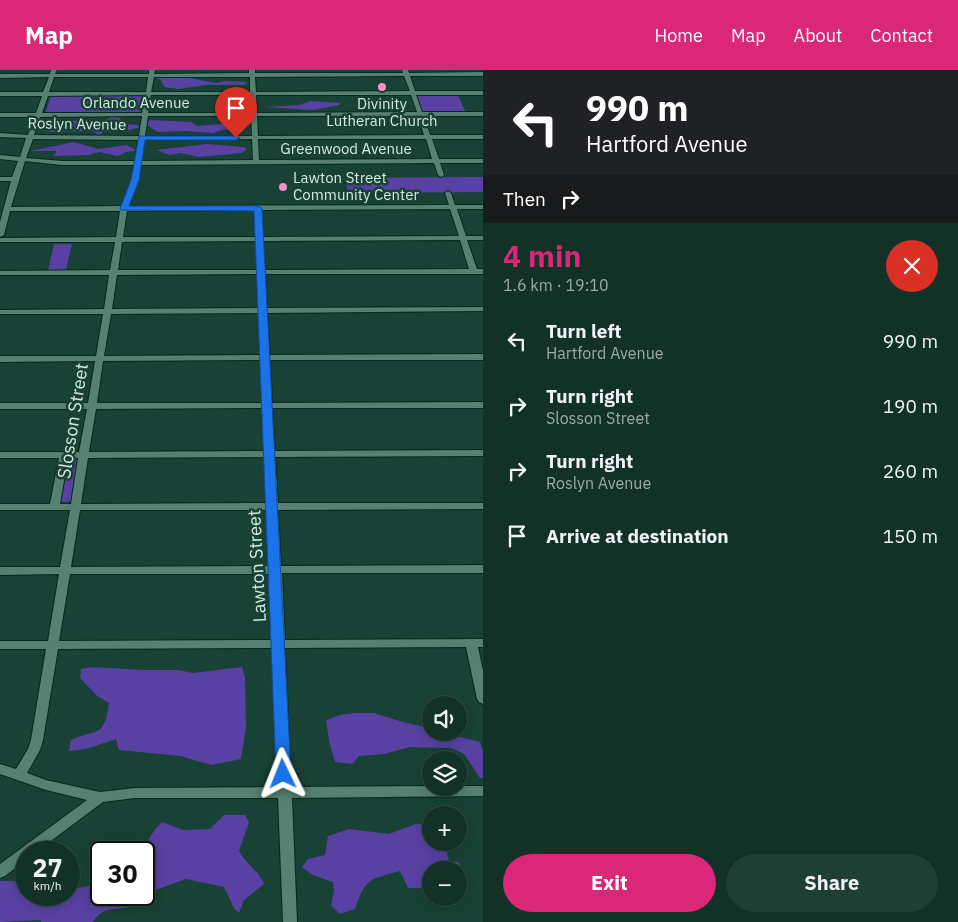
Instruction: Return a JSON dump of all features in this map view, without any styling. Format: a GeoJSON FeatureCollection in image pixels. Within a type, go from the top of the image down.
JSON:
{"type":"FeatureCollection","features":[{"type":"Feature","properties":{"kind":"street"},"geometry":{"type":"LineString","coordinates":[[406,72],[441,175]]}},
{"type":"Feature","properties":{"kind":"street"},"geometry":{"type":"LineString","coordinates":[[0,76],[53,73],[406,72],[483,74]]}},
{"type":"Feature","properties":{"kind":"street"},"geometry":{"type":"LineString","coordinates":[[0,235],[16,179],[53,73]]}},
{"type":"Feature","properties":{"kind":"street","name":"Slosson Street"},"geometry":{"type":"LineString","coordinates":[[19,776],[34,750],[76,507],[124,209],[126,198],[133,186],[138,162],[152,73]]}},
{"type":"Feature","properties":{"kind":"street"},"geometry":{"type":"LineString","coordinates":[[252,73],[256,162]]}},
{"type":"Feature","properties":{"kind":"street"},"geometry":{"type":"LineString","coordinates":[[0,94],[483,93]]}},
{"type":"Feature","properties":{"kind":"street","name":"Orlando Avenue"},"geometry":{"type":"LineString","coordinates":[[0,115],[483,114]]}},
{"type":"Feature","properties":{"kind":"street","name":"Roslyn Avenue"},"geometry":{"type":"LineString","coordinates":[[0,134],[56,138],[483,137]]}},
{"type":"Feature","properties":{"kind":"street","name":"Greenwood Avenue"},"geometry":{"type":"LineString","coordinates":[[0,157],[49,162],[483,161]]}},
{"type":"Feature","properties":{"kind":"street"},"geometry":{"type":"LineString","coordinates":[[0,179],[16,179]]}},
{"type":"Feature","properties":{"kind":"street"},"geometry":{"type":"LineString","coordinates":[[448,193],[474,271]]}},
{"type":"Feature","properties":{"kind":"street"},"geometry":{"type":"LineString","coordinates":[[0,204],[8,206],[124,209],[483,207]]}},
{"type":"Feature","properties":{"kind":"street","name":"Lawton Street"},"geometry":{"type":"LineString","coordinates":[[258,208],[276,570],[290,922]]}},
{"type":"Feature","properties":{"kind":"street"},"geometry":{"type":"LineString","coordinates":[[0,240],[483,238]]}},
{"type":"Feature","properties":{"kind":"street"},"geometry":{"type":"LineString","coordinates":[[0,273],[483,272]]}},
{"type":"Feature","properties":{"kind":"street"},"geometry":{"type":"LineString","coordinates":[[0,312],[483,310]]}},
{"type":"Feature","properties":{"kind":"street"},"geometry":{"type":"LineString","coordinates":[[0,359],[483,357]]}},
{"type":"Feature","properties":{"kind":"street"},"geometry":{"type":"LineString","coordinates":[[0,406],[483,405]]}},
{"type":"Feature","properties":{"kind":"street"},"geometry":{"type":"LineString","coordinates":[[0,455],[483,453]]}},
{"type":"Feature","properties":{"kind":"street"},"geometry":{"type":"LineString","coordinates":[[54,507],[64,455]]}},
{"type":"Feature","properties":{"kind":"street"},"geometry":{"type":"LineString","coordinates":[[0,507],[483,506]]}},
{"type":"Feature","properties":{"kind":"street"},"geometry":{"type":"LineString","coordinates":[[0,571],[483,569]]}},
{"type":"Feature","properties":{"kind":"street"},"geometry":{"type":"LineString","coordinates":[[0,645],[477,643],[483,699]]}},
{"type":"Feature","properties":{"kind":"street"},"geometry":{"type":"LineString","coordinates":[[0,769],[46,786],[100,797],[135,793],[483,791]]}},
{"type":"Feature","properties":{"kind":"street"},"geometry":{"type":"LineString","coordinates":[[0,872],[100,797]]}},
{"type":"Feature","properties":{"kind":"shaded area"},"geometry":{"type":"Polygon","coordinates":[[[185,77],[216,83],[224,81],[247,82],[244,85],[206,85],[178,89],[164,87],[161,80],[156,78],[185,77]]]}},
{"type":"Feature","properties":{"kind":"shaded area"},"geometry":{"type":"Polygon","coordinates":[[[416,95],[458,95],[466,113],[422,113],[416,95]]]}},
{"type":"Feature","properties":{"kind":"shaded area"},"geometry":{"type":"Polygon","coordinates":[[[51,96],[144,97],[141,113],[45,114],[51,96]]]}},
{"type":"Feature","properties":{"kind":"shaded area"},"geometry":{"type":"Polygon","coordinates":[[[310,101],[340,103],[339,105],[313,110],[265,107],[299,105],[310,101]]]}},
{"type":"Feature","properties":{"kind":"shaded area"},"geometry":{"type":"Polygon","coordinates":[[[232,116],[248,119],[243,128],[229,128],[213,133],[158,132],[148,126],[147,122],[150,120],[191,122],[197,126],[222,124],[225,118],[232,116]]]}},
{"type":"Feature","properties":{"kind":"shaded area"},"geometry":{"type":"Polygon","coordinates":[[[112,117],[121,118],[119,122],[141,127],[129,130],[122,128],[113,132],[103,132],[99,135],[93,131],[48,132],[41,128],[41,126],[62,119],[94,122],[112,117]]]}},
{"type":"Feature","properties":{"kind":"shaded area"},"geometry":{"type":"Polygon","coordinates":[[[74,142],[98,149],[127,145],[137,151],[126,152],[118,156],[99,152],[89,155],[53,156],[56,151],[31,151],[74,142]]]}},
{"type":"Feature","properties":{"kind":"shaded area"},"geometry":{"type":"Polygon","coordinates":[[[207,144],[243,147],[246,150],[242,153],[199,157],[181,153],[170,155],[156,150],[207,144]]]}},
{"type":"Feature","properties":{"kind":"shaded area"},"geometry":{"type":"Polygon","coordinates":[[[483,177],[483,192],[348,193],[345,178],[483,177]]]}},
{"type":"Feature","properties":{"kind":"shaded area"},"geometry":{"type":"Polygon","coordinates":[[[54,244],[72,244],[66,270],[48,270],[54,244]]]}},
{"type":"Feature","properties":{"kind":"shaded area"},"geometry":{"type":"Polygon","coordinates":[[[69,459],[79,459],[73,501],[60,502],[69,459]]]}},
{"type":"Feature","properties":{"kind":"shaded area"},"geometry":{"type":"Polygon","coordinates":[[[91,667],[178,670],[193,673],[242,667],[245,677],[246,727],[241,759],[212,765],[180,756],[119,750],[116,739],[86,749],[69,751],[71,740],[99,730],[105,722],[109,703],[96,695],[80,678],[81,669],[91,667]]]}},
{"type":"Feature","properties":{"kind":"shaded area"},"geometry":{"type":"Polygon","coordinates":[[[374,713],[422,726],[422,741],[467,741],[467,739],[480,742],[483,752],[483,778],[480,778],[467,758],[467,751],[458,751],[451,748],[410,747],[384,754],[359,756],[352,764],[335,762],[326,720],[340,715],[374,713]]]}},
{"type":"Feature","properties":{"kind":"shaded area"},"geometry":{"type":"Polygon","coordinates":[[[224,815],[245,815],[249,822],[239,851],[264,884],[244,900],[239,913],[234,908],[224,887],[186,879],[155,890],[155,841],[148,841],[162,822],[183,830],[210,829],[224,815]]]}},
{"type":"Feature","properties":{"kind":"shaded area"},"geometry":{"type":"Polygon","coordinates":[[[416,824],[422,824],[422,851],[447,851],[449,861],[422,861],[422,888],[408,888],[400,871],[370,881],[362,891],[355,909],[340,914],[331,906],[334,891],[333,882],[313,875],[302,867],[308,859],[325,855],[328,836],[349,829],[389,834],[416,824]]]}},
{"type":"Feature","properties":{"kind":"shaded area"},"geometry":{"type":"Polygon","coordinates":[[[0,881],[15,882],[15,906],[80,906],[80,887],[90,886],[90,906],[131,906],[102,912],[93,922],[41,922],[41,920],[0,922],[0,881]]]}},
{"type":"Feature","properties":{"kind":"place","name":"Divinity Lutheran Church"},"geometry":{"type":"Point","coordinates":[382,87]}},
{"type":"Feature","properties":{"kind":"place","name":"Lawton Street Community Center"},"geometry":{"type":"Point","coordinates":[283,187]}},
{"type":"Feature","properties":{"kind":"route"},"geometry":{"type":"LineString","coordinates":[[236,138],[142,138],[135,180],[126,198],[124,209],[258,208],[276,570],[283,774]]}}]}
